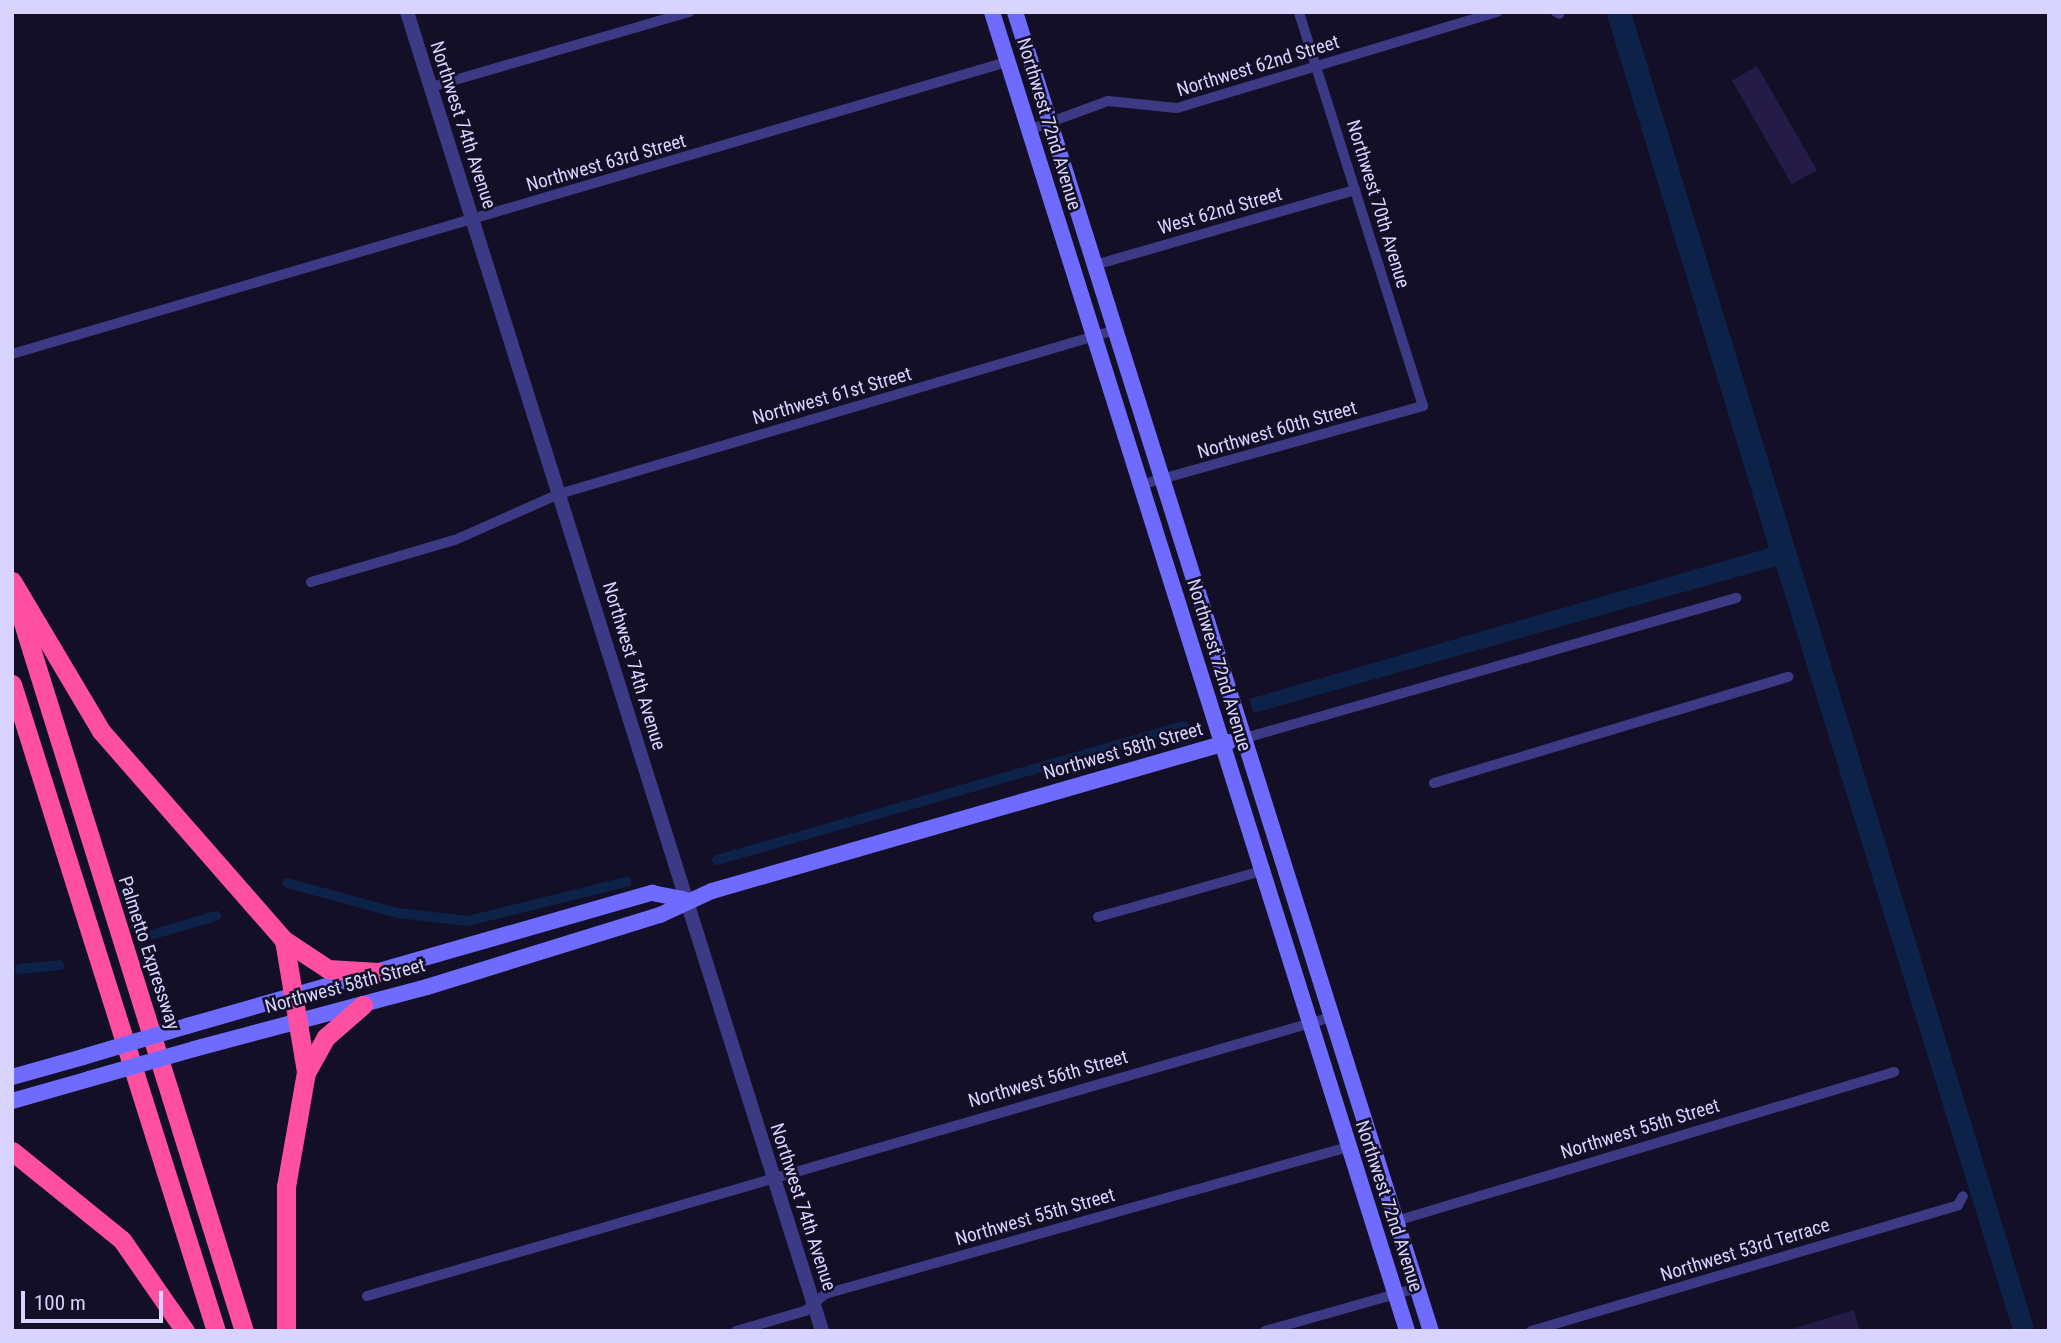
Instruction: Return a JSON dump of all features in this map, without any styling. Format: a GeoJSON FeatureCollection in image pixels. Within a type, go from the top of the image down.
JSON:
{"type":"FeatureCollection","features":[{"type":"Feature","properties":{"kind":"highway"},"geometry":{"type":"LineString","coordinates":[[12,581],[101,731],[284,940],[323,968],[377,972]]}},
{"type":"Feature","properties":{"kind":"highway","name":"Palmetto Expressway"},"geometry":{"type":"LineString","coordinates":[[12,588],[244,1331]]}},
{"type":"Feature","properties":{"kind":"highway"},"geometry":{"type":"LineString","coordinates":[[12,626],[233,1331]]}},
{"type":"Feature","properties":{"kind":"highway"},"geometry":{"type":"LineString","coordinates":[[12,684],[216,1331]]}},
{"type":"Feature","properties":{"kind":"highway"},"geometry":{"type":"LineString","coordinates":[[12,716],[204,1331]]}},
{"type":"Feature","properties":{"kind":"highway"},"geometry":{"type":"LineString","coordinates":[[284,940],[306,1072],[286,1186],[286,1331]]}},
{"type":"Feature","properties":{"kind":"highway"},"geometry":{"type":"LineString","coordinates":[[306,1072],[326,1037],[363,1006]]}},
{"type":"Feature","properties":{"kind":"highway"},"geometry":{"type":"LineString","coordinates":[[12,1152],[122,1240],[185,1331]]}},
{"type":"Feature","properties":{"kind":"main road","name":"Northwest 72nd Avenue"},"geometry":{"type":"LineString","coordinates":[[992,12],[1407,1331]]}},
{"type":"Feature","properties":{"kind":"main road","name":"Northwest 72nd Avenue"},"geometry":{"type":"LineString","coordinates":[[1016,12],[1431,1331]]}},
{"type":"Feature","properties":{"kind":"main road","name":"Northwest 58th Street"},"geometry":{"type":"LineString","coordinates":[[12,1101],[194,1049],[363,1006],[660,915],[684,899],[1245,738]]}},
{"type":"Feature","properties":{"kind":"main road","name":"Northwest 58th Street"},"geometry":{"type":"LineString","coordinates":[[12,1077],[652,893],[684,899]]}},
{"type":"Feature","properties":{"kind":"street","name":"Northwest 74th Avenue"},"geometry":{"type":"LineString","coordinates":[[407,12],[822,1331]]}},
{"type":"Feature","properties":{"kind":"street"},"geometry":{"type":"LineString","coordinates":[[431,87],[689,12]]}},
{"type":"Feature","properties":{"kind":"street","name":"Northwest 70th Avenue"},"geometry":{"type":"LineString","coordinates":[[1299,12],[1423,406]]}},
{"type":"Feature","properties":{"kind":"street","name":"Northwest 62nd Street"},"geometry":{"type":"LineString","coordinates":[[1029,130],[1049,120],[1116,100],[1177,108],[1497,12]]}},
{"type":"Feature","properties":{"kind":"street","name":"Northwest 63rd Street"},"geometry":{"type":"LineString","coordinates":[[12,354],[1007,62]]}},
{"type":"Feature","properties":{"kind":"street","name":"West 62nd Street"},"geometry":{"type":"LineString","coordinates":[[1095,265],[1355,190]]}},
{"type":"Feature","properties":{"kind":"street","name":"Northwest 61st Street"},"geometry":{"type":"LineString","coordinates":[[311,582],[455,540],[559,494],[1115,330]]}},
{"type":"Feature","properties":{"kind":"street","name":"Northwest 60th Street"},"geometry":{"type":"LineString","coordinates":[[1140,485],[1163,481],[1423,406]]}},
{"type":"Feature","properties":{"kind":"street","name":"Northwest 58th Street"},"geometry":{"type":"LineString","coordinates":[[1245,738],[1736,598]]}},
{"type":"Feature","properties":{"kind":"street"},"geometry":{"type":"LineString","coordinates":[[1434,783],[1788,677]]}},
{"type":"Feature","properties":{"kind":"street"},"geometry":{"type":"LineString","coordinates":[[1098,916],[1262,871]]}},
{"type":"Feature","properties":{"kind":"street","name":"Northwest 56th Street"},"geometry":{"type":"LineString","coordinates":[[367,1296],[774,1176],[1332,1017]]}},
{"type":"Feature","properties":{"kind":"street","name":"Northwest 55th Street"},"geometry":{"type":"LineString","coordinates":[[1396,1221],[1894,1072]]}},
{"type":"Feature","properties":{"kind":"street","name":"Northwest 55th Street"},"geometry":{"type":"LineString","coordinates":[[736,1331],[805,1311],[825,1294],[1348,1147]]}},
{"type":"Feature","properties":{"kind":"street","name":"Northwest 53rd Terrace"},"geometry":{"type":"LineString","coordinates":[[1531,1331],[1958,1205],[1963,1196]]}},
{"type":"Feature","properties":{"kind":"street"},"geometry":{"type":"LineString","coordinates":[[1265,1331],[1417,1288]]}},
{"type":"Feature","properties":{"kind":"water"},"geometry":{"type":"Polygon","coordinates":[[[1606,12],[1631,12],[2035,1331],[2013,1331],[1776,566],[1254,713],[1249,699],[1769,548],[1606,12]]]}},
{"type":"Feature","properties":{"kind":"building"},"geometry":{"type":"Polygon","coordinates":[[[1757,66],[1817,170],[1792,184],[1732,80],[1757,66]]]}},
{"type":"Feature","properties":{"kind":"building"},"geometry":{"type":"Polygon","coordinates":[[[1854,1310],[1860,1331],[1792,1331],[1792,1329],[1854,1310]]]}},
{"type":"Feature","properties":{"kind":"waterway"},"geometry":{"type":"LineString","coordinates":[[717,860],[1184,726]]}},
{"type":"Feature","properties":{"kind":"waterway"},"geometry":{"type":"LineString","coordinates":[[287,883],[398,913],[468,921],[626,882]]}},
{"type":"Feature","properties":{"kind":"waterway"},"geometry":{"type":"LineString","coordinates":[[154,934],[216,916]]}},
{"type":"Feature","properties":{"kind":"waterway"},"geometry":{"type":"LineString","coordinates":[[20,969],[60,965]]}}]}
